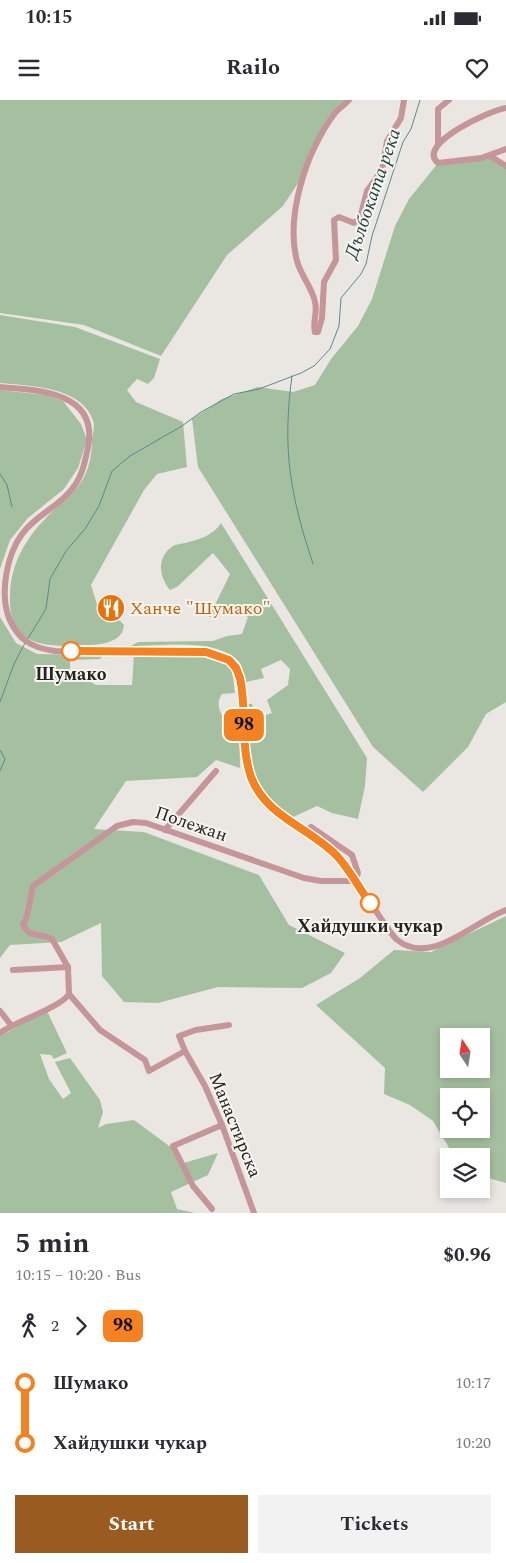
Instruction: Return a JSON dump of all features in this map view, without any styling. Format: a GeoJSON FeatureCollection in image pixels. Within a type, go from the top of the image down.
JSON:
{"type":"FeatureCollection","features":[{"type":"Feature","properties":{"kind":"street"},"geometry":{"type":"LineString","coordinates":[[349,100],[336,112],[322,134],[304,174],[296,205],[294,246],[300,272],[315,302],[315,332],[318,332],[322,318],[324,282],[336,260],[334,220],[339,217],[354,223],[360,218],[367,191],[382,170],[389,134],[401,118],[404,100]]}},
{"type":"Feature","properties":{"kind":"street"},"geometry":{"type":"LineString","coordinates":[[449,100],[438,109],[438,143],[434,152],[434,158],[438,163],[490,156],[506,149]]}},
{"type":"Feature","properties":{"kind":"street"},"geometry":{"type":"LineString","coordinates":[[438,143],[480,116],[506,108]]}},
{"type":"Feature","properties":{"kind":"street"},"geometry":{"type":"LineString","coordinates":[[490,156],[506,166]]}},
{"type":"Feature","properties":{"kind":"street"},"geometry":{"type":"LineString","coordinates":[[0,387],[53,394],[66,398],[80,409],[89,426],[89,442],[79,478],[71,491],[33,522],[22,534],[10,560],[5,594],[8,613],[14,628],[21,638],[38,649],[55,651],[206,652],[229,660],[236,668],[240,678],[245,747],[252,778],[262,798],[283,818],[328,848],[345,866],[394,935],[402,943],[416,948],[436,947],[483,919],[506,910]]}},
{"type":"Feature","properties":{"kind":"street"},"geometry":{"type":"LineString","coordinates":[[166,830],[216,771]]}},
{"type":"Feature","properties":{"kind":"street","name":"Полежан"},"geometry":{"type":"LineString","coordinates":[[68,968],[52,938],[32,935],[26,932],[23,925],[27,916],[33,886],[117,826],[133,822],[146,823],[304,878],[321,881],[355,881]]}},
{"type":"Feature","properties":{"kind":"street"},"geometry":{"type":"LineString","coordinates":[[310,827],[352,855],[358,872],[355,881]]}},
{"type":"Feature","properties":{"kind":"street"},"geometry":{"type":"LineString","coordinates":[[13,970],[68,968],[69,994],[100,1030],[145,1060],[149,1071],[185,1051],[179,1036],[181,1033],[229,1025]]}},
{"type":"Feature","properties":{"kind":"street"},"geometry":{"type":"LineString","coordinates":[[0,1032],[11,1024],[63,1002],[69,994]]}},
{"type":"Feature","properties":{"kind":"street"},"geometry":{"type":"LineString","coordinates":[[0,1011],[11,1024]]}},
{"type":"Feature","properties":{"kind":"street","name":"Манастирска"},"geometry":{"type":"LineString","coordinates":[[185,1051],[204,1083],[222,1125],[254,1213]]}},
{"type":"Feature","properties":{"kind":"street"},"geometry":{"type":"LineString","coordinates":[[212,1209],[193,1186],[173,1146],[222,1125]]}},
{"type":"Feature","properties":{"kind":"green space"},"geometry":{"type":"Polygon","coordinates":[[[0,100],[349,100],[336,112],[304,174],[283,206],[227,255],[161,356],[84,325],[0,313],[0,100]]]}},
{"type":"Feature","properties":{"kind":"green space"},"geometry":{"type":"Polygon","coordinates":[[[490,156],[506,166],[506,702],[486,714],[468,747],[423,792],[373,747],[198,467],[192,419],[222,399],[258,387],[293,392],[315,385],[331,359],[358,326],[372,299],[395,226],[409,199],[438,163],[490,156]]]}},
{"type":"Feature","properties":{"kind":"green space"},"geometry":{"type":"Polygon","coordinates":[[[0,315],[75,327],[160,359],[154,378],[148,384],[137,379],[127,390],[136,402],[183,422],[187,467],[157,474],[144,490],[91,585],[99,611],[120,621],[124,625],[120,635],[109,642],[95,645],[67,646],[41,644],[30,640],[22,634],[15,625],[11,613],[11,584],[17,560],[37,528],[74,491],[82,480],[88,469],[91,457],[94,424],[87,409],[77,400],[66,394],[39,387],[0,383],[0,315]]]}},
{"type":"Feature","properties":{"kind":"green space"},"geometry":{"type":"Polygon","coordinates":[[[0,390],[46,395],[63,401],[81,424],[87,440],[78,468],[64,489],[28,518],[10,540],[0,569],[0,390]]]}},
{"type":"Feature","properties":{"kind":"green space"},"geometry":{"type":"Polygon","coordinates":[[[221,523],[367,758],[365,786],[358,819],[332,813],[317,806],[293,817],[273,804],[264,794],[258,783],[249,744],[247,704],[252,704],[256,718],[272,713],[267,700],[288,685],[290,669],[281,660],[261,669],[264,678],[246,682],[240,663],[231,655],[218,649],[189,645],[131,646],[138,642],[213,641],[227,636],[242,634],[248,617],[234,611],[209,617],[230,574],[213,553],[177,587],[170,590],[163,579],[162,561],[174,545],[205,536],[214,531],[221,523]]]}},
{"type":"Feature","properties":{"kind":"green space"},"geometry":{"type":"Polygon","coordinates":[[[0,617],[16,643],[37,654],[103,655],[100,659],[70,660],[70,670],[96,685],[132,685],[134,654],[205,655],[216,657],[230,667],[235,693],[222,694],[219,706],[223,718],[239,709],[240,768],[216,760],[197,777],[126,781],[94,829],[144,832],[259,875],[289,925],[345,953],[331,973],[302,988],[218,987],[158,1003],[124,1002],[102,976],[101,923],[61,942],[10,945],[0,958],[0,617]]]}},
{"type":"Feature","properties":{"kind":"green space"},"geometry":{"type":"Polygon","coordinates":[[[506,916],[506,1183],[490,1179],[490,1148],[449,1148],[443,1138],[490,1138],[490,1088],[440,1088],[440,1133],[433,1121],[410,1105],[384,1094],[385,1068],[316,1005],[360,978],[394,950],[431,952],[506,916]]]}},
{"type":"Feature","properties":{"kind":"green space"},"geometry":{"type":"Polygon","coordinates":[[[47,1011],[67,1053],[54,1059],[51,1055],[40,1054],[49,1079],[63,1099],[71,1093],[55,1062],[70,1058],[100,1100],[103,1112],[98,1128],[106,1124],[134,1120],[172,1148],[180,1164],[218,1153],[208,1175],[171,1192],[177,1209],[195,1213],[0,1213],[0,1036],[47,1011]]]}},
{"type":"Feature","properties":{"kind":"waterway","name":"Дълбоката река"},"geometry":{"type":"LineString","coordinates":[[27,640],[46,609],[50,579],[66,551],[85,529],[99,506],[112,471],[130,456],[182,426],[201,412],[234,394],[259,389],[301,373],[314,366],[330,349],[339,326],[341,298],[361,274],[366,264],[372,236],[403,142],[411,129],[420,100]]}},
{"type":"Feature","properties":{"kind":"waterway"},"geometry":{"type":"LineString","coordinates":[[292,376],[288,427],[290,472],[299,516],[313,564]]}},
{"type":"Feature","properties":{"kind":"waterway"},"geometry":{"type":"LineString","coordinates":[[0,474],[7,485],[12,507]]}},
{"type":"Feature","properties":{"kind":"waterway","name":"Дълбоката река"},"geometry":{"type":"LineString","coordinates":[[0,702],[14,664],[25,643]]}},
{"type":"Feature","properties":{"kind":"waterway","name":"Дълбоката река"},"geometry":{"type":"LineString","coordinates":[[0,750],[5,759],[0,771]]}},
{"type":"Feature","properties":{"kind":"bus line","name":"98"},"geometry":{"type":"LineString","coordinates":[[71,651],[158,650],[206,652],[218,654],[229,660],[236,668],[242,686],[245,747],[252,778],[262,798],[283,818],[310,835],[338,857],[370,903]]}},
{"type":"Feature","properties":{"kind":"place","name":"Ханче \"Шумако\""},"geometry":{"type":"Point","coordinates":[111,608]}},
{"type":"Feature","properties":{"kind":"place","name":"Шумако"},"geometry":{"type":"Point","coordinates":[71,651]}},
{"type":"Feature","properties":{"kind":"place","name":"Хайдушки чукар"},"geometry":{"type":"Point","coordinates":[370,903]}}]}
